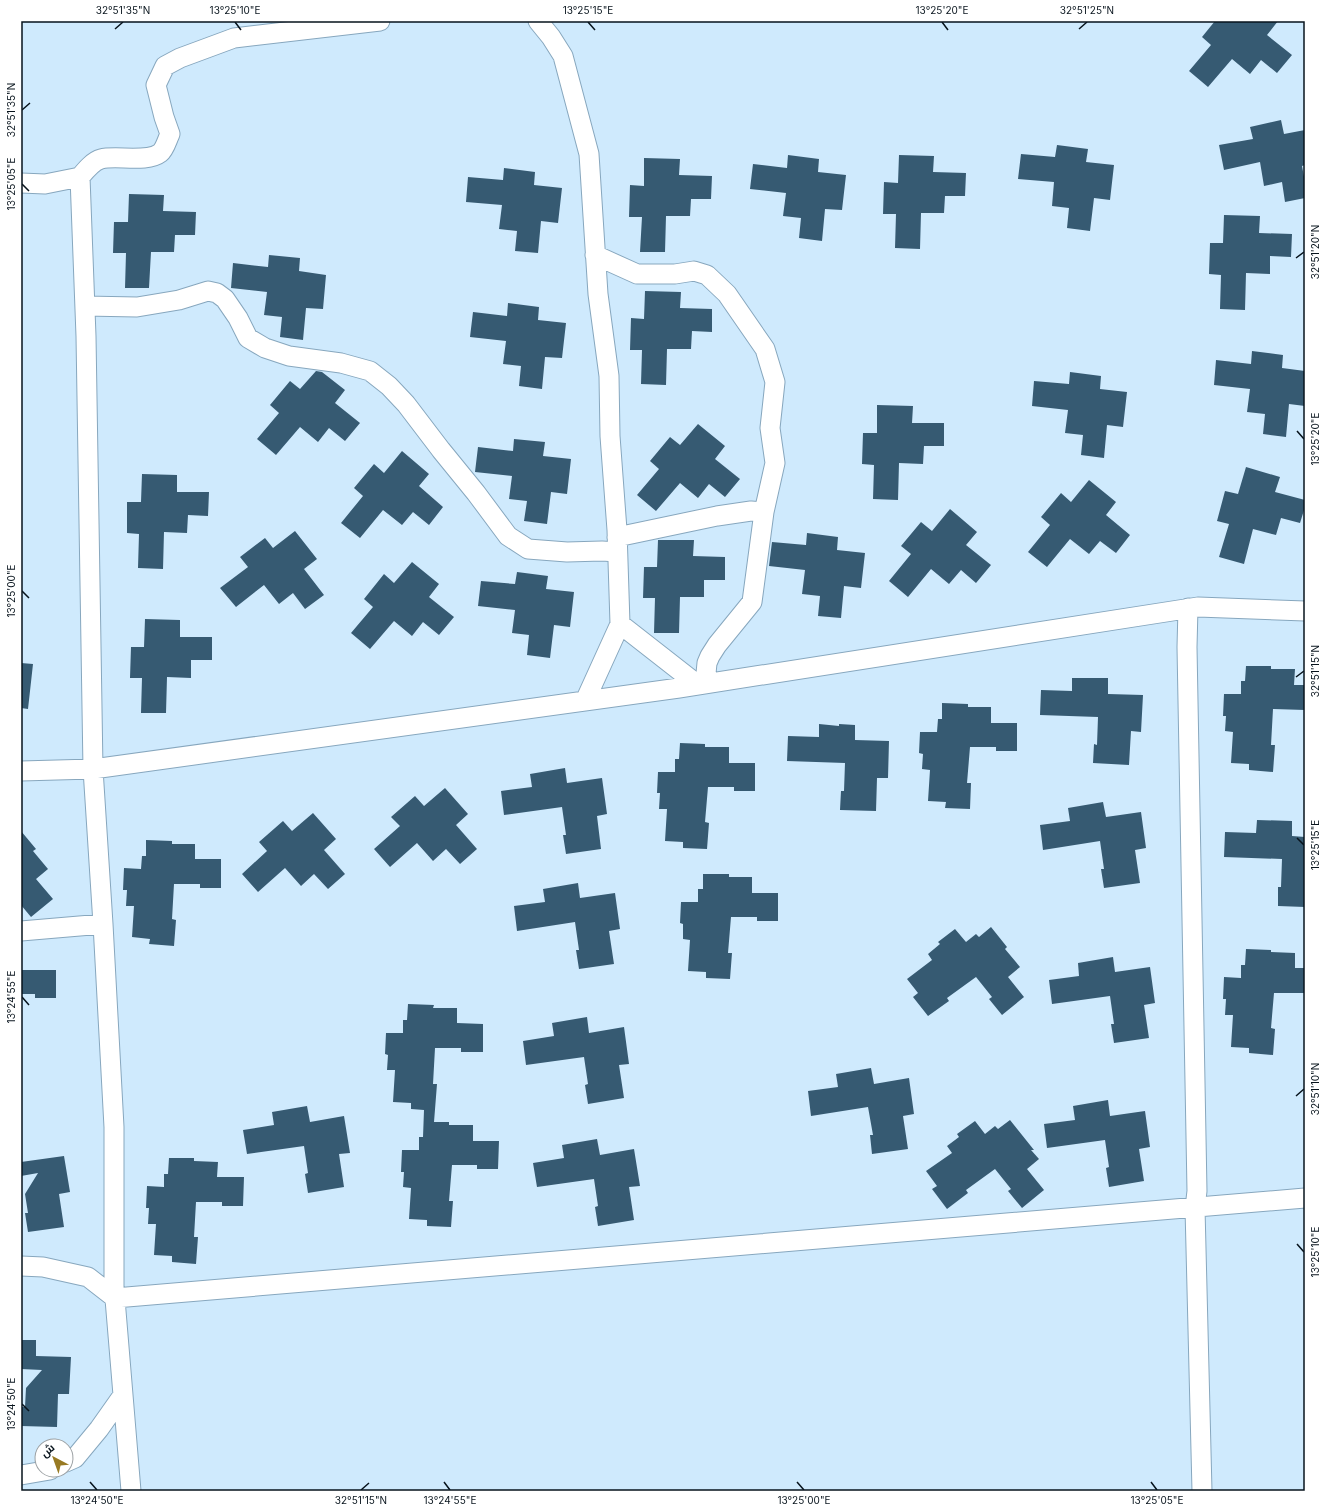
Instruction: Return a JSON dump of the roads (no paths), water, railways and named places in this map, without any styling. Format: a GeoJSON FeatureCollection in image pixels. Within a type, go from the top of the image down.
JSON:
{"type":"FeatureCollection","features":[{"type":"Feature","properties":{"kind":"street"},"geometry":{"type":"LineString","coordinates":[[21,183],[45,184],[80,177],[89,167],[100,159],[146,158],[159,154],[170,134],[156,85],[165,66],[180,58],[234,38],[380,21]]}},
{"type":"Feature","properties":{"kind":"street"},"geometry":{"type":"LineString","coordinates":[[538,21],[563,56],[589,154],[598,294],[609,376],[610,436],[617,545],[620,624],[585,701]]}},
{"type":"Feature","properties":{"kind":"street"},"geometry":{"type":"LineString","coordinates":[[80,177],[85,306],[93,769],[114,1127],[115,1298],[130,1491]]}},
{"type":"Feature","properties":{"kind":"street"},"geometry":{"type":"LineString","coordinates":[[595,255],[637,274],[675,274],[694,271],[707,275],[727,294],[765,349],[775,382],[770,428],[775,463],[764,512],[752,602],[717,645],[710,656],[702,684]]}},
{"type":"Feature","properties":{"kind":"street"},"geometry":{"type":"LineString","coordinates":[[85,306],[137,307],[179,300],[208,292],[217,293],[225,299],[238,318],[248,338],[265,348],[289,356],[340,363],[370,371],[389,386],[406,404],[508,536],[528,549],[566,552],[602,551],[617,545],[717,516],[751,511],[764,512]]}},
{"type":"Feature","properties":{"kind":"street"},"geometry":{"type":"LineString","coordinates":[[21,771],[93,769],[585,701],[1188,608],[1198,607],[1305,612]]}},
{"type":"Feature","properties":{"kind":"street"},"geometry":{"type":"LineString","coordinates":[[1188,608],[1196,1208],[1202,1491]]}},
{"type":"Feature","properties":{"kind":"street"},"geometry":{"type":"LineString","coordinates":[[620,624],[702,684]]}},
{"type":"Feature","properties":{"kind":"street"},"geometry":{"type":"LineString","coordinates":[[21,931],[103,924]]}},
{"type":"Feature","properties":{"kind":"street"},"geometry":{"type":"LineString","coordinates":[[21,1266],[43,1267],[88,1277],[115,1298],[1305,1198]]}},
{"type":"Feature","properties":{"kind":"street"},"geometry":{"type":"LineString","coordinates":[[74,1458],[99,1429],[123,1395]]}},
{"type":"Feature","properties":{"kind":"street"},"geometry":{"type":"LineString","coordinates":[[21,1475],[34,1473]]}}]}
